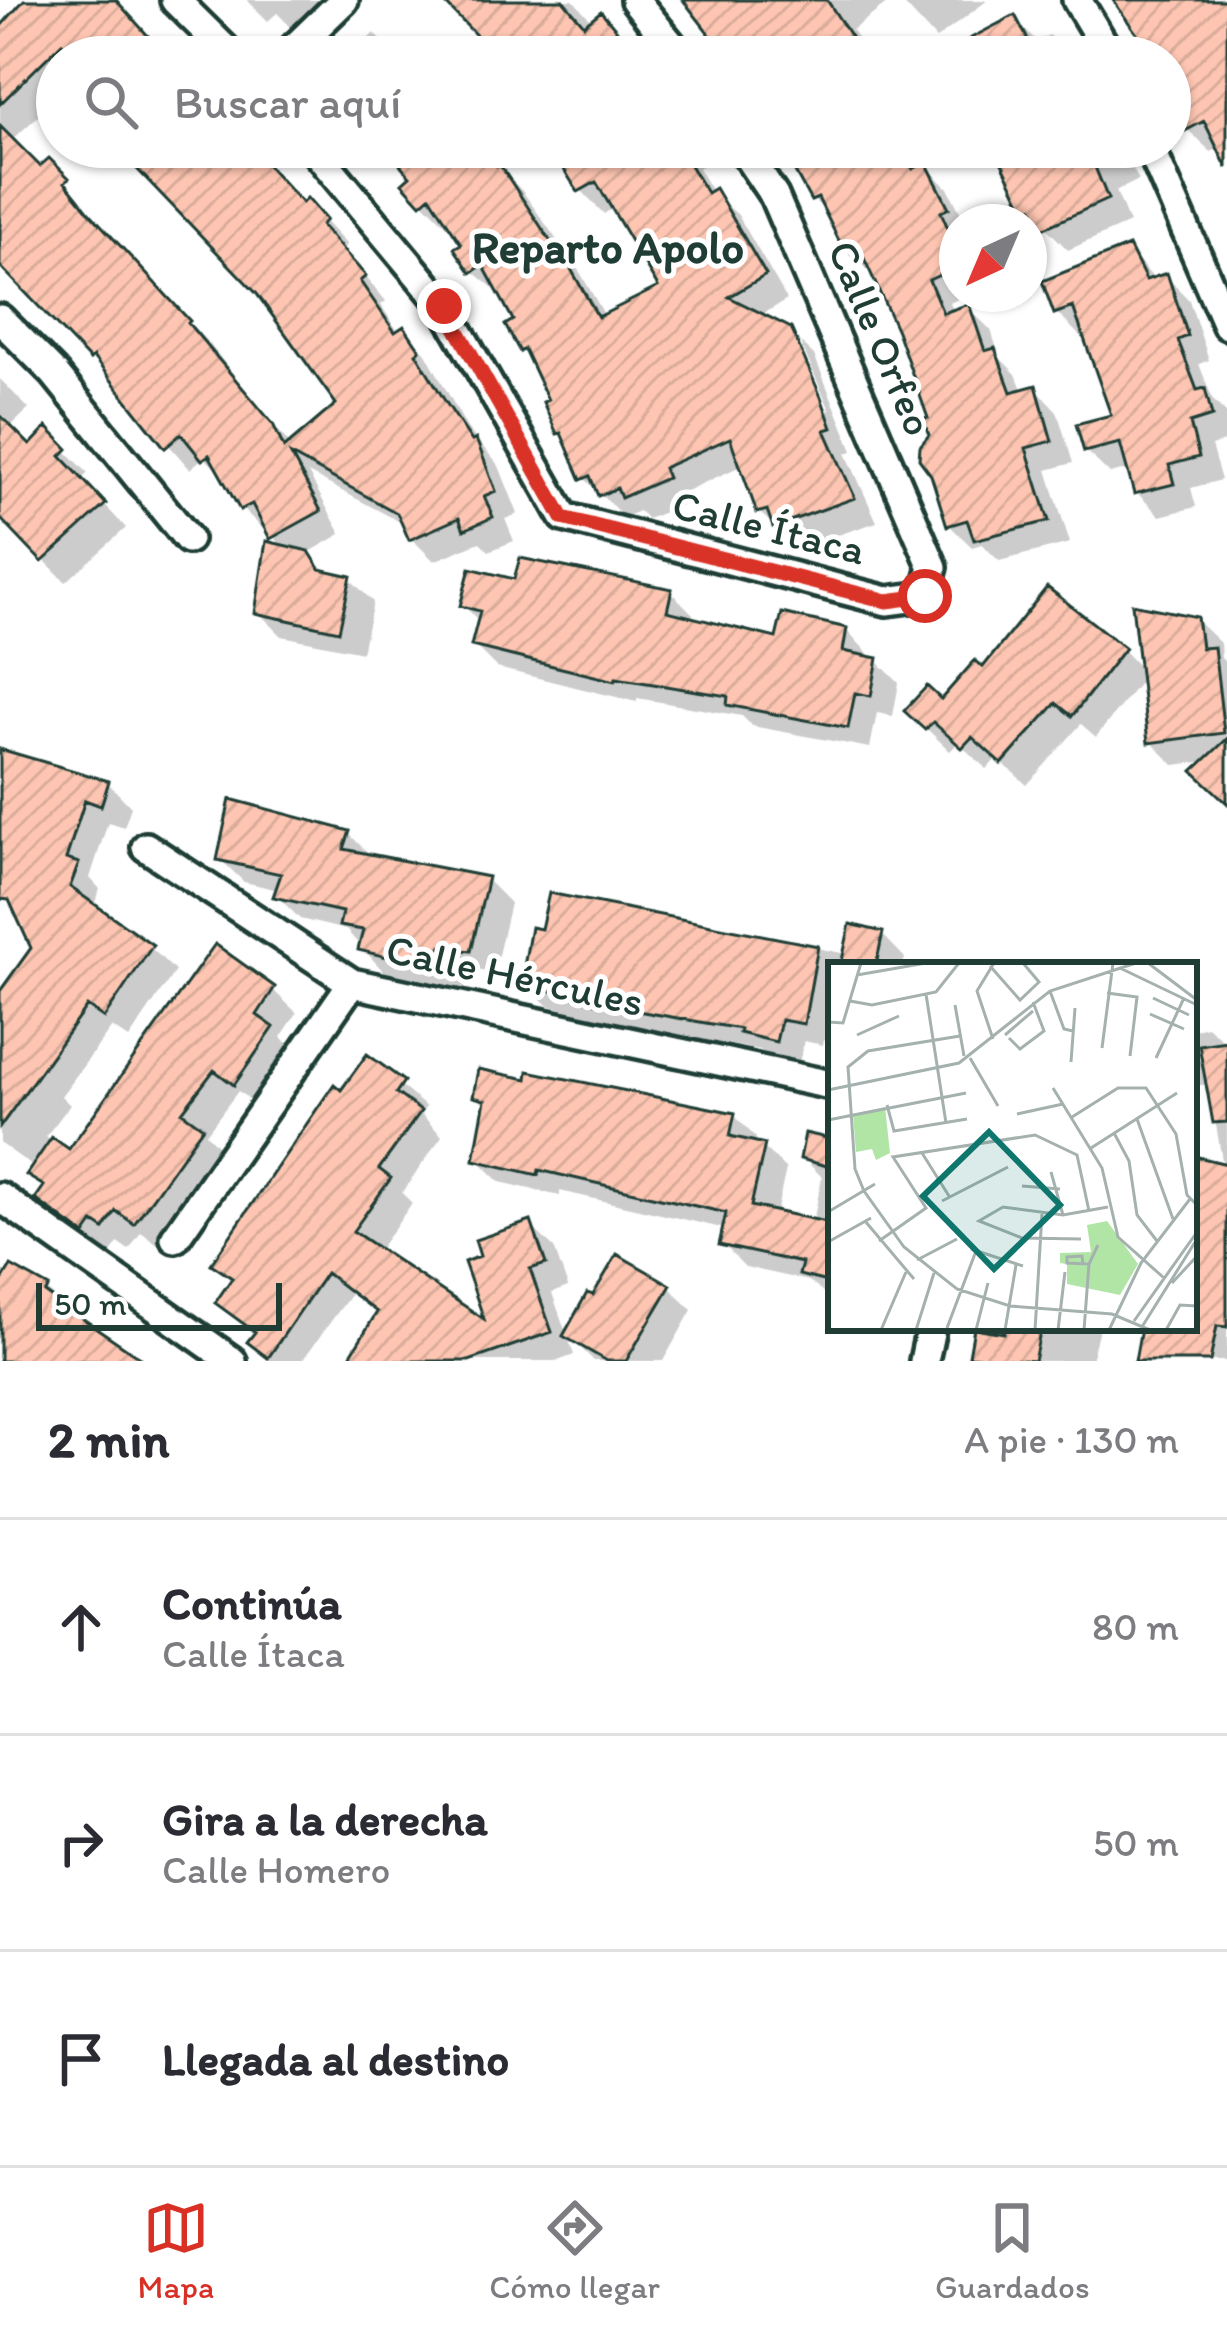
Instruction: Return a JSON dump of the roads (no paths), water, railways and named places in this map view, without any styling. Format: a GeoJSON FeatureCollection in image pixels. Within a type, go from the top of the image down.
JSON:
{"type":"FeatureCollection","features":[{"type":"Feature","properties":{"kind":"street"},"geometry":{"type":"LineString","coordinates":[[175,0],[212,36]]}},
{"type":"Feature","properties":{"kind":"street"},"geometry":{"type":"LineString","coordinates":[[307,36],[344,0]]}},
{"type":"Feature","properties":{"kind":"street"},"geometry":{"type":"LineString","coordinates":[[635,0],[664,36]]}},
{"type":"Feature","properties":{"kind":"street"},"geometry":{"type":"LineString","coordinates":[[1077,0],[1098,36]]}},
{"type":"Feature","properties":{"kind":"street","name":"Calle Ítaca"},"geometry":{"type":"LineString","coordinates":[[329,168],[444,306],[563,518],[887,601],[925,596],[933,567]]}},
{"type":"Feature","properties":{"kind":"street","name":"Calle Orfeo"},"geometry":{"type":"LineString","coordinates":[[755,168],[774,196],[933,567]]}},
{"type":"Feature","properties":{"kind":"street"},"geometry":{"type":"LineString","coordinates":[[1159,168],[1227,325]]}},
{"type":"Feature","properties":{"kind":"street"},"geometry":{"type":"LineString","coordinates":[[0,320],[54,374],[188,539]]}},
{"type":"Feature","properties":{"kind":"street","name":"Calle Hércules"},"geometry":{"type":"LineString","coordinates":[[146,848],[352,982],[828,1084]]}},
{"type":"Feature","properties":{"kind":"street"},"geometry":{"type":"LineString","coordinates":[[175,1238],[352,982]]}},
{"type":"Feature","properties":{"kind":"street"},"geometry":{"type":"LineString","coordinates":[[0,1197],[139,1284],[232,1361]]}},
{"type":"Feature","properties":{"kind":"street"},"geometry":{"type":"LineString","coordinates":[[924,1361],[930,1331]]}},
{"type":"Feature","properties":{"kind":"district","name":"Reparto Apolo"},"geometry":{"type":"Point","coordinates":[608,247]}}]}
